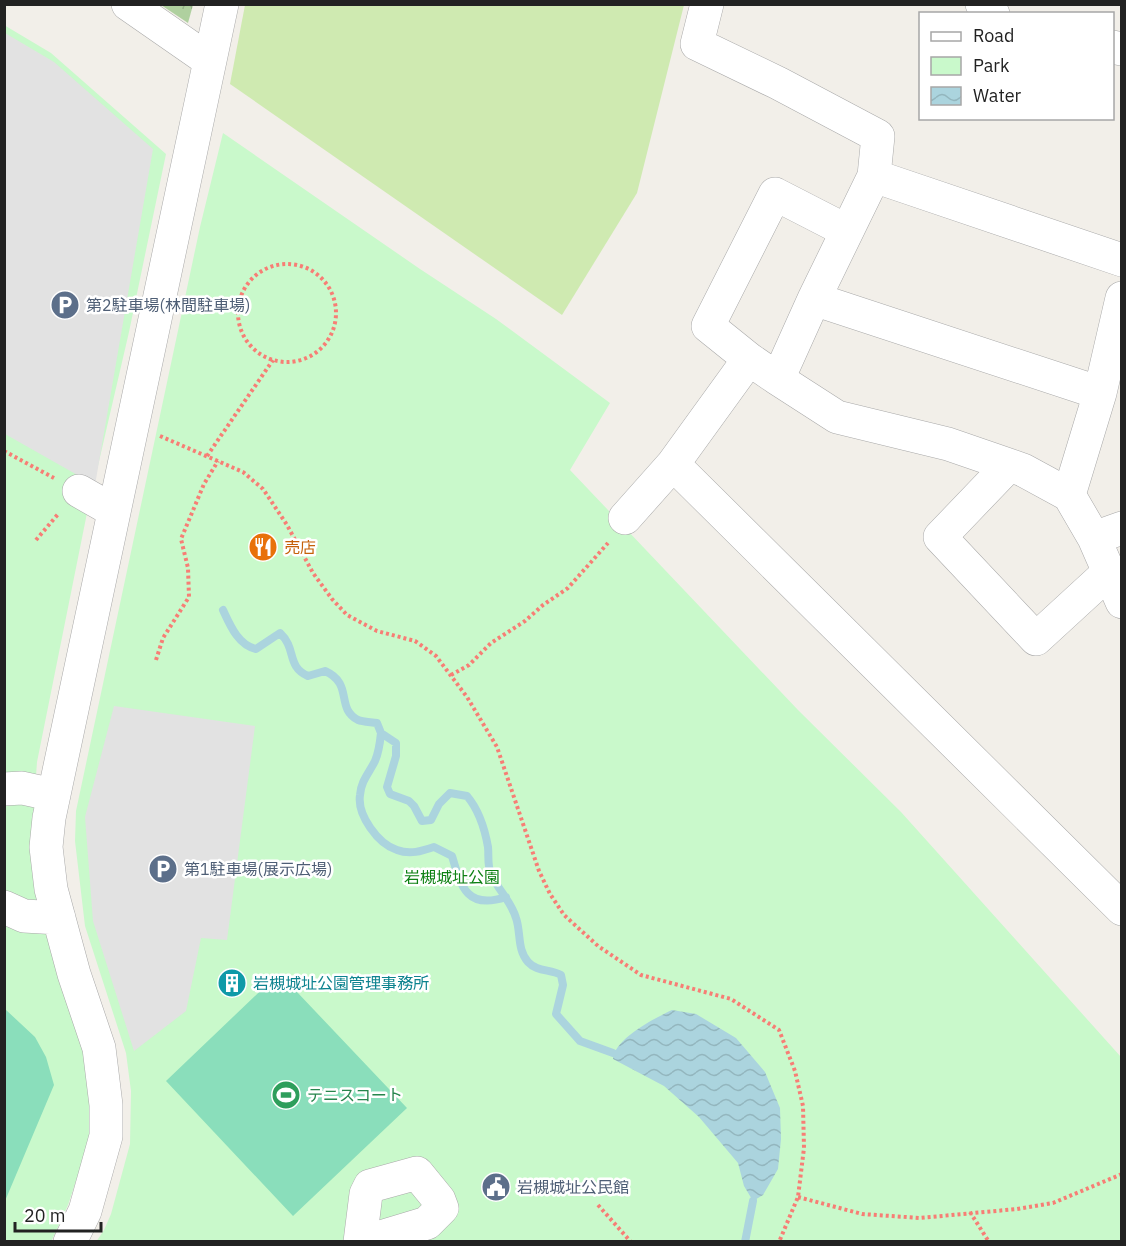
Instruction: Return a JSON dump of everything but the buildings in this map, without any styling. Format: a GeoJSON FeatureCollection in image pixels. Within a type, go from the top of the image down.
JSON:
{"type":"FeatureCollection","features":[{"type":"Feature","properties":{"kind":"street"},"geometry":{"type":"LineString","coordinates":[[128,4],[210,61]]}},
{"type":"Feature","properties":{"kind":"street"},"geometry":{"type":"LineString","coordinates":[[70,1242],[85,1211],[106,1136],[106,1104],[99,1048],[58,918],[47,868],[46,847],[54,795],[222,4]]}},
{"type":"Feature","properties":{"kind":"street"},"geometry":{"type":"LineString","coordinates":[[707,4],[697,44],[778,83],[878,136],[874,176],[778,379]]}},
{"type":"Feature","properties":{"kind":"street"},"geometry":{"type":"LineString","coordinates":[[874,176],[1122,260]]}},
{"type":"Feature","properties":{"kind":"street"},"geometry":{"type":"LineString","coordinates":[[847,231],[775,194],[708,326],[749,359],[837,417],[948,444],[1023,470],[1069,495],[1108,533],[1109,573],[1122,602]]}},
{"type":"Feature","properties":{"kind":"street"},"geometry":{"type":"LineString","coordinates":[[1069,495],[1100,393],[1122,298]]}},
{"type":"Feature","properties":{"kind":"street"},"geometry":{"type":"LineString","coordinates":[[814,299],[1100,393]]}},
{"type":"Feature","properties":{"kind":"street"},"geometry":{"type":"LineString","coordinates":[[625,518],[673,464],[749,359]]}},
{"type":"Feature","properties":{"kind":"street"},"geometry":{"type":"LineString","coordinates":[[673,464],[1122,909]]}},
{"type":"Feature","properties":{"kind":"street"},"geometry":{"type":"LineString","coordinates":[[1009,465],[940,537],[1036,639],[1109,573]]}},
{"type":"Feature","properties":{"kind":"street"},"geometry":{"type":"LineString","coordinates":[[79,491],[114,511]]}},
{"type":"Feature","properties":{"kind":"street"},"geometry":{"type":"LineString","coordinates":[[4,789],[22,788],[54,795]]}},
{"type":"Feature","properties":{"kind":"street"},"geometry":{"type":"LineString","coordinates":[[4,907],[24,916],[58,918]]}},
{"type":"Feature","properties":{"kind":"path"},"geometry":{"type":"LineString","coordinates":[[293,263],[312,269],[327,282],[336,299],[337,319],[331,338],[318,352],[301,361],[273,360],[263,357],[248,344],[239,326],[238,307],[243,288],[256,273],[274,264],[293,263]]}},
{"type":"Feature","properties":{"kind":"path"},"geometry":{"type":"LineString","coordinates":[[207,456],[273,360]]}},
{"type":"Feature","properties":{"kind":"path"},"geometry":{"type":"LineString","coordinates":[[132,424],[243,471],[263,489],[287,525],[313,573],[347,615],[377,631],[414,641],[436,656],[467,697],[497,747],[539,871],[564,915],[598,946],[641,975],[731,999],[779,1030],[795,1071],[803,1106],[804,1149],[798,1197],[779,1242]]}},
{"type":"Feature","properties":{"kind":"path"},"geometry":{"type":"LineString","coordinates":[[4,451],[79,491]]}},
{"type":"Feature","properties":{"kind":"path"},"geometry":{"type":"LineString","coordinates":[[156,660],[163,638],[189,597],[188,568],[181,539],[204,484],[218,461]]}},
{"type":"Feature","properties":{"kind":"path"},"geometry":{"type":"LineString","coordinates":[[452,675],[469,665],[490,644],[568,588],[617,531],[625,518]]}},
{"type":"Feature","properties":{"kind":"path"},"geometry":{"type":"LineString","coordinates":[[798,1197],[862,1214],[920,1218],[1017,1209],[1053,1203],[1122,1174]]}},
{"type":"Feature","properties":{"kind":"path"},"geometry":{"type":"LineString","coordinates":[[598,1205],[631,1242]]}},
{"type":"Feature","properties":{"kind":"path"},"geometry":{"type":"LineString","coordinates":[[970,1212],[989,1242]]}},
{"type":"Feature","properties":{"kind":"green space"},"geometry":{"type":"Polygon","coordinates":[[[161,5],[193,5],[188,23],[161,5]]]}},
{"type":"Feature","properties":{"kind":"green space"},"geometry":{"type":"Polygon","coordinates":[[[245,5],[684,5],[637,193],[562,315],[230,84],[245,5]]]}},
{"type":"Feature","properties":{"kind":"green space"},"geometry":{"type":"Polygon","coordinates":[[[4,25],[51,53],[166,154],[129,332],[87,513],[37,762],[34,851],[92,1070],[93,1130],[68,1205],[51,1242],[4,1241],[4,25]]]}},
{"type":"Feature","properties":{"kind":"green space","name":"岩槻城址公園"},"geometry":{"type":"Polygon","coordinates":[[[223,133],[496,319],[610,403],[570,470],[798,710],[901,812],[1121,1057],[1121,1241],[96,1242],[111,1214],[130,1144],[131,1091],[126,1053],[85,926],[75,841],[76,811],[200,227],[223,133]]]}},
{"type":"Feature","properties":{"kind":"green space","name":"テニスコート"},"geometry":{"type":"Polygon","coordinates":[[[279,973],[407,1108],[293,1216],[166,1081],[279,973]]]}},
{"type":"Feature","properties":{"kind":"green space"},"geometry":{"type":"Polygon","coordinates":[[[5,1009],[35,1037],[46,1057],[54,1085],[5,1201],[5,1009]]]}},
{"type":"Feature","properties":{"kind":"shaded area","name":"第2駐車場(林間駐車場)"},"geometry":{"type":"Polygon","coordinates":[[[5,33],[54,62],[153,149],[95,485],[5,434],[5,33]]]}},
{"type":"Feature","properties":{"kind":"shaded area","name":"第1駐車場(展示広場)"},"geometry":{"type":"Polygon","coordinates":[[[114,706],[255,726],[227,940],[201,938],[186,1011],[134,1051],[93,921],[85,817],[114,706]]]}},
{"type":"Feature","properties":{"kind":"water"},"geometry":{"type":"Polygon","coordinates":[[[672,1010],[696,1014],[736,1038],[765,1072],[780,1108],[781,1139],[778,1169],[763,1195],[753,1201],[744,1186],[738,1163],[699,1117],[664,1086],[613,1059],[615,1051],[628,1037],[672,1010]]]}},
{"type":"Feature","properties":{"kind":"waterway"},"geometry":{"type":"LineString","coordinates":[[223,610],[235,634],[250,647],[256,649],[280,633],[301,672],[308,676],[325,671],[334,676],[339,682],[351,715],[360,721],[377,723],[381,733],[396,743],[396,756],[387,787],[390,794],[409,801],[422,821],[431,820],[439,804],[450,793],[467,796],[478,813],[483,827],[491,874],[516,918],[522,952],[528,962],[535,967],[561,975],[563,985],[556,1014],[580,1041],[613,1053]]}},
{"type":"Feature","properties":{"kind":"waterway"},"geometry":{"type":"LineString","coordinates":[[381,733],[376,758],[364,781],[360,795],[362,811],[370,828],[383,842],[397,850],[411,852],[434,847],[452,856],[463,886],[474,898],[493,900],[506,897]]}},
{"type":"Feature","properties":{"kind":"waterway"},"geometry":{"type":"LineString","coordinates":[[745,1242],[753,1201]]}},
{"type":"Feature","properties":{"kind":"place","name":"第2駐車場(林間駐車場)"},"geometry":{"type":"Point","coordinates":[65,305]}},
{"type":"Feature","properties":{"kind":"place","name":"売店"},"geometry":{"type":"Point","coordinates":[263,547]}},
{"type":"Feature","properties":{"kind":"place","name":"第1駐車場(展示広場)"},"geometry":{"type":"Point","coordinates":[163,869]}},
{"type":"Feature","properties":{"kind":"place","name":"岩槻城址公園管理事務所"},"geometry":{"type":"Point","coordinates":[232,983]}},
{"type":"Feature","properties":{"kind":"place","name":"テニスコート"},"geometry":{"type":"Point","coordinates":[286,1095]}},
{"type":"Feature","properties":{"kind":"place","name":"岩槻城址公民館"},"geometry":{"type":"Point","coordinates":[496,1187]}}]}
